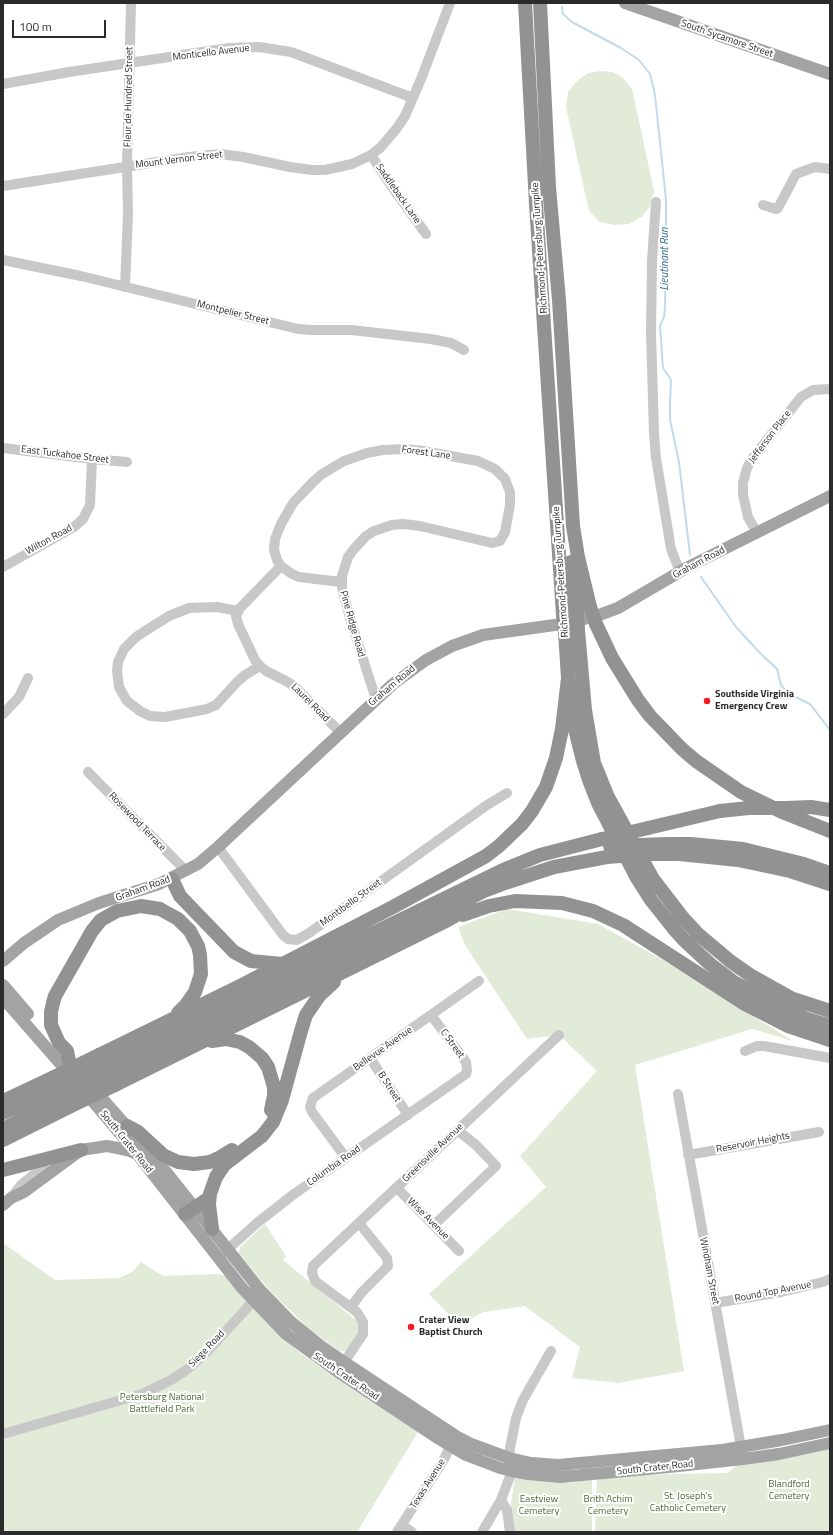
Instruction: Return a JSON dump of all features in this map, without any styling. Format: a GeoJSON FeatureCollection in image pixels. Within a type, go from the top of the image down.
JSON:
{"type":"FeatureCollection","features":[{"type":"Feature","properties":{"kind":"highway","name":"Richmond-Petersburg Turnpike"},"geometry":{"type":"LineString","coordinates":[[525,3],[536,204],[570,614]]}},
{"type":"Feature","properties":{"kind":"highway","name":"Richmond-Petersburg Turnpike"},"geometry":{"type":"LineString","coordinates":[[540,3],[549,187],[559,300],[573,526],[578,557],[590,607],[596,624],[619,671],[638,700],[655,722],[682,749],[696,761],[741,792],[782,812],[830,830]]}},
{"type":"Feature","properties":{"kind":"highway"},"geometry":{"type":"LineString","coordinates":[[571,496],[568,528],[570,614],[572,631],[594,763],[607,795],[653,879],[683,918],[698,934],[730,961],[750,975],[804,1004],[830,1011]]}},
{"type":"Feature","properties":{"kind":"highway","name":"Richmond-Petersburg Turnpike"},"geometry":{"type":"LineString","coordinates":[[572,631],[568,678],[578,745],[598,803],[637,878],[661,914],[684,940],[710,964],[735,983],[786,1010],[807,1019],[830,1026]]}},
{"type":"Feature","properties":{"kind":"highway"},"geometry":{"type":"LineString","coordinates":[[173,1019],[393,907],[486,856],[507,839],[522,824],[540,798],[551,773],[562,729],[568,678]]}},
{"type":"Feature","properties":{"kind":"highway"},"geometry":{"type":"LineString","coordinates":[[198,1044],[448,920],[487,898],[536,879],[570,869],[606,848],[648,828],[720,811],[749,808],[811,808],[830,810]]}},
{"type":"Feature","properties":{"kind":"highway"},"geometry":{"type":"LineString","coordinates":[[3,1128],[61,1093],[439,900],[503,870],[556,856],[606,848],[691,844],[743,850],[804,864],[830,872]]}},
{"type":"Feature","properties":{"kind":"highway"},"geometry":{"type":"LineString","coordinates":[[606,848],[648,854],[680,854],[726,858],[790,871],[830,884]]}},
{"type":"Feature","properties":{"kind":"highway"},"geometry":{"type":"LineString","coordinates":[[3,1113],[61,1093],[484,891],[532,874],[585,861]]}},
{"type":"Feature","properties":{"kind":"highway"},"geometry":{"type":"LineString","coordinates":[[765,865],[830,890]]}},
{"type":"Feature","properties":{"kind":"highway"},"geometry":{"type":"LineString","coordinates":[[172,879],[184,900],[234,952],[251,961],[282,964]]}},
{"type":"Feature","properties":{"kind":"highway"},"geometry":{"type":"LineString","coordinates":[[320,945],[374,926],[439,900]]}},
{"type":"Feature","properties":{"kind":"highway"},"geometry":{"type":"LineString","coordinates":[[448,920],[489,906],[515,901],[562,903],[593,911],[623,925],[745,1004],[788,1026],[830,1040]]}},
{"type":"Feature","properties":{"kind":"highway"},"geometry":{"type":"LineString","coordinates":[[69,1061],[67,1051],[59,1042],[52,1025],[52,1003],[92,931],[101,920],[124,908],[141,906],[160,909],[178,919],[190,931],[195,939],[201,963],[199,983],[190,1001],[173,1019],[107,1070]]}},
{"type":"Feature","properties":{"kind":"highway"},"geometry":{"type":"LineString","coordinates":[[212,1229],[209,1212],[209,1198],[216,1177],[224,1165],[262,1136],[273,1122],[282,1100],[306,1015],[319,996],[349,969]]}},
{"type":"Feature","properties":{"kind":"highway"},"geometry":{"type":"LineString","coordinates":[[107,1070],[219,1039],[232,1040],[249,1047],[262,1058],[268,1067],[272,1078],[274,1095],[272,1109],[263,1126],[256,1133],[224,1155],[210,1162],[194,1164],[178,1162],[163,1155],[138,1132],[127,1126]]}},
{"type":"Feature","properties":{"kind":"highway"},"geometry":{"type":"LineString","coordinates":[[3,1101],[61,1093]]}},
{"type":"Feature","properties":{"kind":"highway"},"geometry":{"type":"LineString","coordinates":[[3,1140],[61,1093]]}},
{"type":"Feature","properties":{"kind":"highway"},"geometry":{"type":"LineString","coordinates":[[3,1170],[81,1150]]}},
{"type":"Feature","properties":{"kind":"highway"},"geometry":{"type":"LineString","coordinates":[[190,1211],[209,1198]]}},
{"type":"Feature","properties":{"kind":"main road","name":"South Sycamore Street"},"geometry":{"type":"LineString","coordinates":[[625,3],[830,74]]}},
{"type":"Feature","properties":{"kind":"main road","name":"Graham Road"},"geometry":{"type":"LineString","coordinates":[[3,961],[24,943],[58,920],[99,903],[172,879],[186,872],[218,848],[376,699],[409,671],[426,660],[452,646],[483,635],[549,627],[599,615],[630,602],[680,572],[830,496]]}},
{"type":"Feature","properties":{"kind":"main road","name":"South Crater Road"},"geometry":{"type":"LineString","coordinates":[[3,985],[127,1126],[223,1254],[256,1294],[322,1347],[341,1367],[453,1441],[466,1455],[512,1471],[561,1477],[679,1466],[742,1453],[792,1438],[830,1430]]}},
{"type":"Feature","properties":{"kind":"main road","name":"South Crater Road"},"geometry":{"type":"LineString","coordinates":[[3,998],[138,1154],[190,1211],[212,1229],[223,1254]]}},
{"type":"Feature","properties":{"kind":"main road"},"geometry":{"type":"LineString","coordinates":[[7,1201],[24,1192],[81,1150],[108,1146],[138,1154]]}},
{"type":"Feature","properties":{"kind":"main road"},"geometry":{"type":"LineString","coordinates":[[792,1438],[794,1451]]}},
{"type":"Feature","properties":{"kind":"main road","name":"South Crater Road"},"geometry":{"type":"LineString","coordinates":[[453,1441],[509,1458],[531,1463],[558,1465],[794,1451],[830,1443]]}},
{"type":"Feature","properties":{"kind":"street","name":"Fleur de Hundred Street"},"geometry":{"type":"LineString","coordinates":[[125,287],[128,214],[131,3]]}},
{"type":"Feature","properties":{"kind":"street","name":"Mount Vernon Street"},"geometry":{"type":"LineString","coordinates":[[3,186],[189,157],[221,154],[290,167],[325,170],[352,164],[371,155],[381,147],[397,128],[413,98],[436,43],[450,3]]}},
{"type":"Feature","properties":{"kind":"street","name":"Monticello Avenue"},"geometry":{"type":"LineString","coordinates":[[3,84],[69,72],[230,48],[246,47],[274,48],[291,52],[313,59],[413,98]]}},
{"type":"Feature","properties":{"kind":"street","name":"Saddleback Lane"},"geometry":{"type":"LineString","coordinates":[[371,155],[426,234]]}},
{"type":"Feature","properties":{"kind":"street"},"geometry":{"type":"LineString","coordinates":[[763,204],[776,209],[778,208],[796,174],[815,167],[830,169]]}},
{"type":"Feature","properties":{"kind":"street"},"geometry":{"type":"LineString","coordinates":[[656,202],[652,261],[651,332],[654,433],[671,549],[680,572]]}},
{"type":"Feature","properties":{"kind":"street","name":"Montpelier Street"},"geometry":{"type":"LineString","coordinates":[[3,260],[125,287],[298,329],[351,330],[431,339],[451,343],[464,350]]}},
{"type":"Feature","properties":{"kind":"street","name":"Jefferson Place"},"geometry":{"type":"LineString","coordinates":[[757,533],[748,517],[745,506],[743,484],[747,468],[755,454],[801,397],[813,390],[830,389]]}},
{"type":"Feature","properties":{"kind":"street","name":"East Tuckahoe Street"},"geometry":{"type":"LineString","coordinates":[[3,448],[127,462]]}},
{"type":"Feature","properties":{"kind":"street","name":"Forest Lane"},"geometry":{"type":"LineString","coordinates":[[281,566],[277,560],[274,550],[275,539],[288,511],[307,487],[322,474],[344,461],[367,453],[383,450],[405,449],[423,451],[478,461],[501,473],[510,492],[509,519],[503,538],[496,543],[488,542]]}},
{"type":"Feature","properties":{"kind":"street","name":"Wilton Road"},"geometry":{"type":"LineString","coordinates":[[3,567],[74,527],[83,519],[90,505],[92,459]]}},
{"type":"Feature","properties":{"kind":"street","name":"Pine Ridge Road"},"geometry":{"type":"LineString","coordinates":[[376,699],[352,625],[341,582],[344,567],[354,549],[366,536],[383,527],[402,524],[420,526],[488,542]]}},
{"type":"Feature","properties":{"kind":"street"},"geometry":{"type":"LineString","coordinates":[[260,666],[241,678],[216,705],[207,709],[165,717],[150,716],[130,704],[119,687],[117,671],[121,655],[130,642],[169,616],[189,608],[200,607],[218,607],[238,611],[281,566],[298,577],[341,582]]}},
{"type":"Feature","properties":{"kind":"street","name":"Laurel Road"},"geometry":{"type":"LineString","coordinates":[[238,611],[236,616],[238,624],[255,660],[260,666],[296,688],[340,732]]}},
{"type":"Feature","properties":{"kind":"street"},"geometry":{"type":"LineString","coordinates":[[3,714],[19,697],[28,678]]}},
{"type":"Feature","properties":{"kind":"street","name":"Rosewood Terrace"},"geometry":{"type":"LineString","coordinates":[[88,772],[186,872]]}},
{"type":"Feature","properties":{"kind":"street","name":"Montibello Street"},"geometry":{"type":"LineString","coordinates":[[218,848],[283,935],[288,939],[297,940],[315,929],[487,805],[507,793]]}},
{"type":"Feature","properties":{"kind":"street","name":"Bellevue Avenue"},"geometry":{"type":"LineString","coordinates":[[346,1158],[311,1110],[311,1102],[313,1098],[479,981]]}},
{"type":"Feature","properties":{"kind":"street","name":"C Street"},"geometry":{"type":"LineString","coordinates":[[431,1015],[468,1066],[466,1074],[446,1088]]}},
{"type":"Feature","properties":{"kind":"street","name":"Greensville Avenue"},"geometry":{"type":"LineString","coordinates":[[351,1307],[315,1281],[312,1273],[313,1266],[559,1035]]}},
{"type":"Feature","properties":{"kind":"street"},"geometry":{"type":"LineString","coordinates":[[745,1051],[757,1046],[764,1046],[830,1058]]}},
{"type":"Feature","properties":{"kind":"street","name":"B Street"},"geometry":{"type":"LineString","coordinates":[[370,1058],[408,1115]]}},
{"type":"Feature","properties":{"kind":"street","name":"Columbia Road"},"geometry":{"type":"LineString","coordinates":[[223,1254],[257,1223],[294,1194],[446,1088]]}},
{"type":"Feature","properties":{"kind":"street","name":"Windham Street"},"geometry":{"type":"LineString","coordinates":[[678,1094],[742,1453]]}},
{"type":"Feature","properties":{"kind":"street"},"geometry":{"type":"LineString","coordinates":[[434,1225],[496,1166],[476,1145],[457,1130]]}},
{"type":"Feature","properties":{"kind":"street","name":"Reservoir Heights"},"geometry":{"type":"LineString","coordinates":[[688,1155],[819,1132]]}},
{"type":"Feature","properties":{"kind":"street","name":"Wise Avenue"},"geometry":{"type":"LineString","coordinates":[[397,1188],[459,1250]]}},
{"type":"Feature","properties":{"kind":"street"},"geometry":{"type":"LineString","coordinates":[[341,1367],[364,1330],[361,1317],[351,1307],[362,1292],[386,1268],[388,1262],[359,1223]]}},
{"type":"Feature","properties":{"kind":"street","name":"Round Top Avenue"},"geometry":{"type":"LineString","coordinates":[[715,1303],[787,1290],[830,1279]]}},
{"type":"Feature","properties":{"kind":"street","name":"Siege Road"},"geometry":{"type":"LineString","coordinates":[[3,1434],[125,1399],[161,1386],[185,1371],[200,1359],[256,1294]]}},
{"type":"Feature","properties":{"kind":"street"},"geometry":{"type":"LineString","coordinates":[[482,1532],[501,1500],[512,1471],[509,1458],[512,1433],[518,1413],[551,1351]]}},
{"type":"Feature","properties":{"kind":"street","name":"Texas Avenue"},"geometry":{"type":"LineString","coordinates":[[400,1529],[453,1441]]}},
{"type":"Feature","properties":{"kind":"street"},"geometry":{"type":"LineString","coordinates":[[501,1500],[507,1510],[510,1532]]}},
{"type":"Feature","properties":{"kind":"street"},"geometry":{"type":"LineString","coordinates":[[400,1529],[412,1532]]}},
{"type":"Feature","properties":{"kind":"green space"},"geometry":{"type":"Polygon","coordinates":[[[601,71],[613,72],[623,78],[632,89],[654,191],[650,206],[642,217],[629,224],[614,225],[600,222],[589,211],[566,107],[568,92],[577,81],[588,73],[601,71]]]}},
{"type":"Feature","properties":{"kind":"green space"},"geometry":{"type":"Polygon","coordinates":[[[507,909],[598,924],[668,963],[793,1041],[752,1029],[635,1065],[684,1371],[618,1383],[572,1378],[580,1347],[525,1306],[484,1312],[459,1325],[429,1294],[546,1187],[520,1156],[597,1071],[559,1035],[527,1039],[465,945],[458,927],[507,909]]]}},
{"type":"Feature","properties":{"kind":"green space"},"geometry":{"type":"Polygon","coordinates":[[[265,1224],[286,1256],[283,1260],[363,1326],[348,1351],[339,1351],[306,1326],[271,1292],[239,1254],[240,1247],[265,1224]]]}},
{"type":"Feature","properties":{"kind":"green space","name":"Petersburg National Battlefield Park"},"geometry":{"type":"Polygon","coordinates":[[[3,1243],[55,1280],[119,1278],[132,1272],[141,1262],[163,1276],[219,1274],[226,1276],[270,1325],[299,1352],[418,1432],[357,1532],[3,1532],[3,1243]]]}},
{"type":"Feature","properties":{"kind":"green space"},"geometry":{"type":"Polygon","coordinates":[[[830,1440],[830,1532],[595,1532],[597,1480],[627,1475],[728,1473],[743,1459],[830,1440]]]}},
{"type":"Feature","properties":{"kind":"green space","name":"Eastview Cemetery"},"geometry":{"type":"Polygon","coordinates":[[[515,1477],[570,1483],[592,1480],[592,1532],[507,1532],[515,1477]]]}},
{"type":"Feature","properties":{"kind":"waterway","name":"Lieutinant Run"},"geometry":{"type":"LineString","coordinates":[[562,7],[563,14],[572,22],[621,48],[639,60],[650,74],[655,95],[666,200],[665,307],[664,317],[660,326],[663,368],[671,380],[670,420],[679,462],[690,555]]}},
{"type":"Feature","properties":{"kind":"waterway","name":"Lieutinant Run"},"geometry":{"type":"LineString","coordinates":[[701,577],[736,627],[777,669],[781,685],[789,694],[810,704],[830,730]]}},
{"type":"Feature","properties":{"kind":"place","name":"Southside Virginia Emergency Crew"},"geometry":{"type":"Point","coordinates":[707,701]}},
{"type":"Feature","properties":{"kind":"place","name":"Crater View Baptist Church"},"geometry":{"type":"Point","coordinates":[411,1327]}},
{"type":"Feature","properties":{"kind":"park label","name":"Blandford Cemetery"},"geometry":{"type":"Point","coordinates":[789,1490]}},
{"type":"Feature","properties":{"kind":"park label","name":"St. Joseph's Catholic Cemetery"},"geometry":{"type":"Point","coordinates":[688,1502]}},
{"type":"Feature","properties":{"kind":"park label","name":"Brith Achim Cemetery"},"geometry":{"type":"Point","coordinates":[608,1506]}}]}
